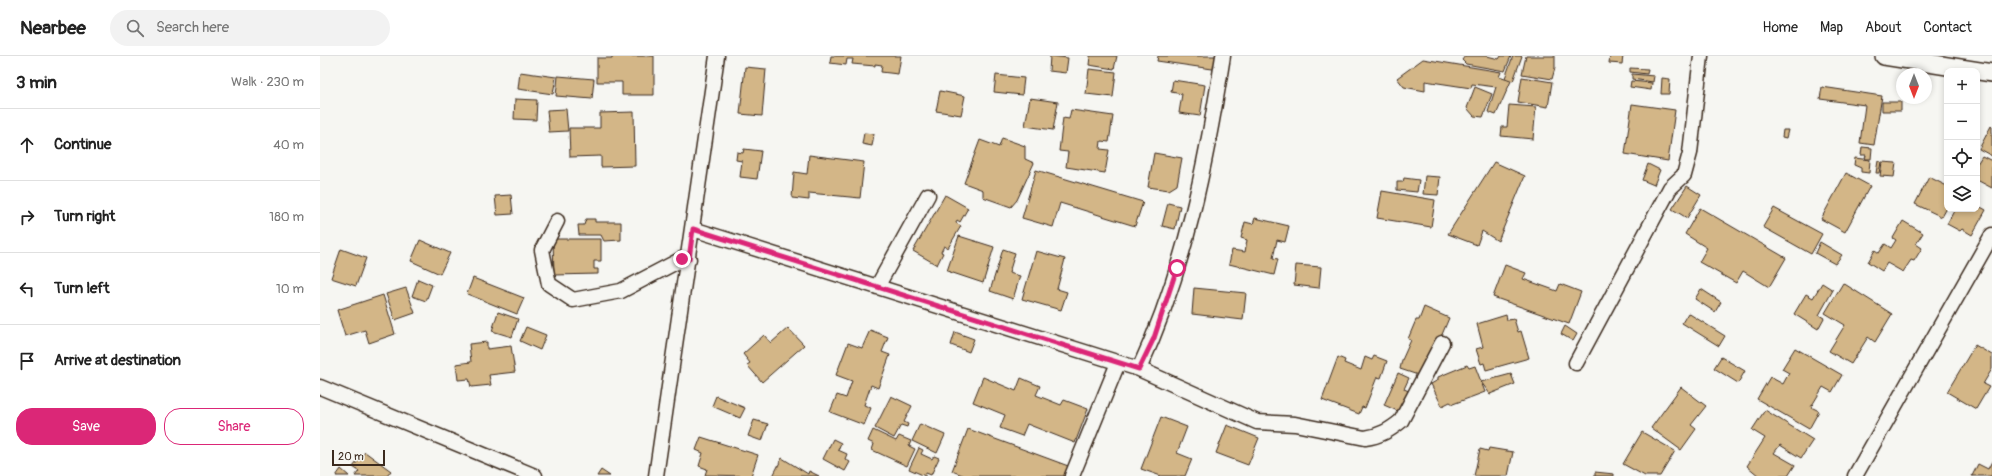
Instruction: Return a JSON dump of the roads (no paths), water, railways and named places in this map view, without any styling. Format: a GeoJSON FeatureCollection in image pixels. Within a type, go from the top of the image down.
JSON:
{"type":"FeatureCollection","features":[{"type":"Feature","properties":{"kind":"street"},"geometry":{"type":"LineString","coordinates":[[656,476],[689,259],[717,56]]}},
{"type":"Feature","properties":{"kind":"street"},"geometry":{"type":"LineString","coordinates":[[1139,369],[1154,338],[1195,210],[1206,158],[1223,56]]}},
{"type":"Feature","properties":{"kind":"street"},"geometry":{"type":"LineString","coordinates":[[1576,363],[1670,188],[1684,175],[1690,153],[1701,56]]}},
{"type":"Feature","properties":{"kind":"street"},"geometry":{"type":"LineString","coordinates":[[1884,56],[1951,61],[1992,73]]}},
{"type":"Feature","properties":{"kind":"street"},"geometry":{"type":"LineString","coordinates":[[877,287],[928,196]]}},
{"type":"Feature","properties":{"kind":"street"},"geometry":{"type":"LineString","coordinates":[[557,221],[542,250],[549,284],[573,300],[621,291],[682,259],[689,259]]}},
{"type":"Feature","properties":{"kind":"street"},"geometry":{"type":"LineString","coordinates":[[693,229],[1139,369],[1257,422],[1295,424],[1365,438],[1390,430],[1401,421],[1442,343]]}},
{"type":"Feature","properties":{"kind":"street"},"geometry":{"type":"LineString","coordinates":[[1855,476],[1992,235]]}},
{"type":"Feature","properties":{"kind":"street"},"geometry":{"type":"LineString","coordinates":[[1072,476],[1118,363]]}},
{"type":"Feature","properties":{"kind":"street"},"geometry":{"type":"LineString","coordinates":[[320,387],[535,476]]}}]}
